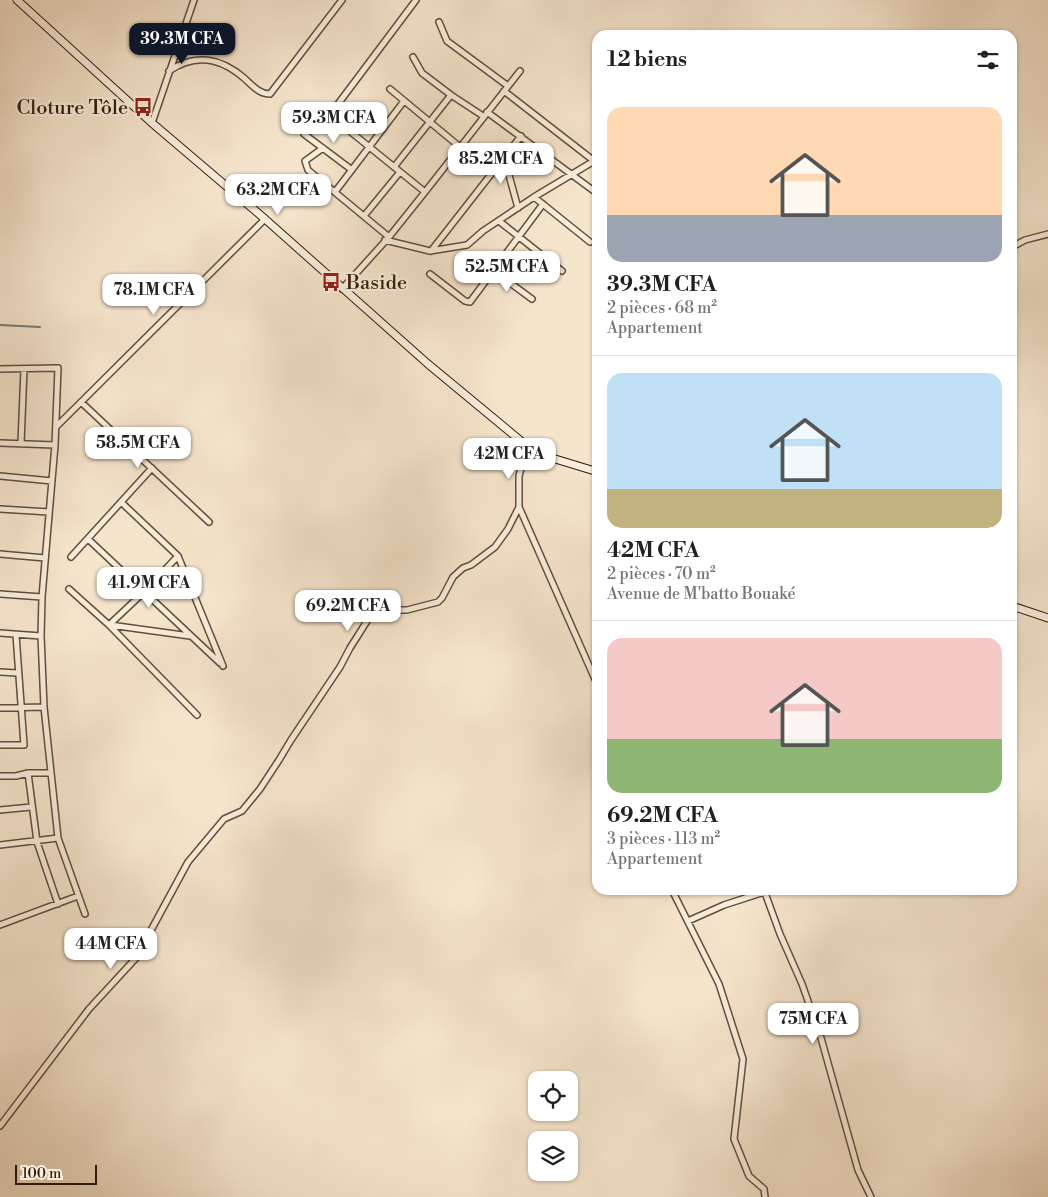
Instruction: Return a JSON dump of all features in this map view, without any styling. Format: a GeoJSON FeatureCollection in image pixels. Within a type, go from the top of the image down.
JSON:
{"type":"FeatureCollection","features":[{"type":"Feature","properties":{"kind":"street"},"geometry":{"type":"LineString","coordinates":[[17,0],[152,123],[265,219],[342,289],[436,370],[527,446],[552,458],[592,470]]}},
{"type":"Feature","properties":{"kind":"street"},"geometry":{"type":"LineString","coordinates":[[152,123],[194,0]]}},
{"type":"Feature","properties":{"kind":"street"},"geometry":{"type":"LineString","coordinates":[[169,71],[180,63],[195,60],[212,62],[232,69],[258,91],[270,94],[342,0]]}},
{"type":"Feature","properties":{"kind":"street"},"geometry":{"type":"LineString","coordinates":[[332,112],[416,0]]}},
{"type":"Feature","properties":{"kind":"street"},"geometry":{"type":"LineString","coordinates":[[439,22],[447,41],[592,159]]}},
{"type":"Feature","properties":{"kind":"street"},"geometry":{"type":"LineString","coordinates":[[413,57],[422,73],[451,95],[521,136],[592,189]]}},
{"type":"Feature","properties":{"kind":"street"},"geometry":{"type":"LineString","coordinates":[[342,289],[425,192],[520,71]]}},
{"type":"Feature","properties":{"kind":"street"},"geometry":{"type":"LineString","coordinates":[[390,89],[460,147]]}},
{"type":"Feature","properties":{"kind":"street"},"geometry":{"type":"LineString","coordinates":[[394,167],[451,95]]}},
{"type":"Feature","properties":{"kind":"street"},"geometry":{"type":"LineString","coordinates":[[335,192],[404,101]]}},
{"type":"Feature","properties":{"kind":"street"},"geometry":{"type":"LineString","coordinates":[[341,124],[425,192]]}},
{"type":"Feature","properties":{"kind":"street"},"geometry":{"type":"LineString","coordinates":[[304,134],[352,170]]}},
{"type":"Feature","properties":{"kind":"street"},"geometry":{"type":"LineString","coordinates":[[430,251],[521,136]]}},
{"type":"Feature","properties":{"kind":"street"},"geometry":{"type":"LineString","coordinates":[[323,148],[305,161],[308,170],[364,216],[387,238],[430,251],[467,245],[534,197],[592,164]]}},
{"type":"Feature","properties":{"kind":"street"},"geometry":{"type":"LineString","coordinates":[[504,158],[518,208]]}},
{"type":"Feature","properties":{"kind":"street"},"geometry":{"type":"LineString","coordinates":[[364,216],[400,172]]}},
{"type":"Feature","properties":{"kind":"street"},"geometry":{"type":"LineString","coordinates":[[534,197],[590,242]]}},
{"type":"Feature","properties":{"kind":"street"},"geometry":{"type":"LineString","coordinates":[[430,274],[465,301],[470,302],[543,204]]}},
{"type":"Feature","properties":{"kind":"street"},"geometry":{"type":"LineString","coordinates":[[56,427],[265,219]]}},
{"type":"Feature","properties":{"kind":"street"},"geometry":{"type":"LineString","coordinates":[[499,221],[562,271]]}},
{"type":"Feature","properties":{"kind":"street"},"geometry":{"type":"LineString","coordinates":[[1017,244],[1025,240],[1048,234]]}},
{"type":"Feature","properties":{"kind":"street"},"geometry":{"type":"LineString","coordinates":[[494,271],[532,299]]}},
{"type":"Feature","properties":{"kind":"street"},"geometry":{"type":"LineString","coordinates":[[0,369],[58,368],[55,445],[42,598],[41,636],[44,706],[58,838],[85,914]]}},
{"type":"Feature","properties":{"kind":"street"},"geometry":{"type":"LineString","coordinates":[[21,444],[24,369]]}},
{"type":"Feature","properties":{"kind":"street"},"geometry":{"type":"LineString","coordinates":[[81,402],[208,522]]}},
{"type":"Feature","properties":{"kind":"street"},"geometry":{"type":"LineString","coordinates":[[0,443],[55,445]]}},
{"type":"Feature","properties":{"kind":"street"},"geometry":{"type":"LineString","coordinates":[[527,446],[519,476],[519,507],[592,672]]}},
{"type":"Feature","properties":{"kind":"street"},"geometry":{"type":"LineString","coordinates":[[71,557],[152,468]]}},
{"type":"Feature","properties":{"kind":"street"},"geometry":{"type":"LineString","coordinates":[[0,476],[52,480]]}},
{"type":"Feature","properties":{"kind":"street"},"geometry":{"type":"LineString","coordinates":[[88,539],[223,666],[178,556],[121,502]]}},
{"type":"Feature","properties":{"kind":"street"},"geometry":{"type":"LineString","coordinates":[[0,1126],[89,1009],[136,958],[188,862],[224,819],[242,811],[260,789],[290,740],[340,668],[369,618],[382,610],[407,610],[438,602],[453,577],[462,568],[471,565],[495,546],[508,529],[519,507]]}},
{"type":"Feature","properties":{"kind":"street"},"geometry":{"type":"LineString","coordinates":[[0,509],[49,512]]}},
{"type":"Feature","properties":{"kind":"street"},"geometry":{"type":"LineString","coordinates":[[0,554],[45,558]]}},
{"type":"Feature","properties":{"kind":"street"},"geometry":{"type":"LineString","coordinates":[[109,625],[178,556]]}},
{"type":"Feature","properties":{"kind":"street"},"geometry":{"type":"LineString","coordinates":[[69,589],[109,625],[197,715]]}},
{"type":"Feature","properties":{"kind":"street"},"geometry":{"type":"LineString","coordinates":[[0,594],[42,598]]}},
{"type":"Feature","properties":{"kind":"street"},"geometry":{"type":"LineString","coordinates":[[1017,608],[1048,618]]}},
{"type":"Feature","properties":{"kind":"street"},"geometry":{"type":"LineString","coordinates":[[109,625],[192,636]]}},
{"type":"Feature","properties":{"kind":"street"},"geometry":{"type":"LineString","coordinates":[[0,633],[41,636]]}},
{"type":"Feature","properties":{"kind":"street"},"geometry":{"type":"LineString","coordinates":[[0,744],[24,745],[17,674],[16,635]]}},
{"type":"Feature","properties":{"kind":"street"},"geometry":{"type":"LineString","coordinates":[[0,672],[17,674]]}},
{"type":"Feature","properties":{"kind":"street"},"geometry":{"type":"LineString","coordinates":[[0,708],[44,706]]}},
{"type":"Feature","properties":{"kind":"street"},"geometry":{"type":"LineString","coordinates":[[28,773],[36,842],[58,904]]}},
{"type":"Feature","properties":{"kind":"street"},"geometry":{"type":"LineString","coordinates":[[0,776],[51,773]]}},
{"type":"Feature","properties":{"kind":"street"},"geometry":{"type":"LineString","coordinates":[[0,810],[31,807]]}},
{"type":"Feature","properties":{"kind":"street"},"geometry":{"type":"LineString","coordinates":[[0,845],[58,838]]}},
{"type":"Feature","properties":{"kind":"street"},"geometry":{"type":"LineString","coordinates":[[675,895],[719,984],[743,1060],[734,1139],[749,1176],[764,1189],[765,1197]]}},
{"type":"Feature","properties":{"kind":"street"},"geometry":{"type":"LineString","coordinates":[[688,921],[753,895]]}},
{"type":"Feature","properties":{"kind":"street"},"geometry":{"type":"LineString","coordinates":[[765,895],[802,984],[821,1038],[858,1170],[871,1197]]}},
{"type":"Feature","properties":{"kind":"street"},"geometry":{"type":"LineString","coordinates":[[0,925],[78,896]]}},
{"type":"Feature","properties":{"kind":"waterway"},"geometry":{"type":"LineString","coordinates":[[0,325],[40,327]]}},
{"type":"Feature","properties":{"kind":"place","name":"Cloture Tôle"},"geometry":{"type":"Point","coordinates":[143,107]}},
{"type":"Feature","properties":{"kind":"place","name":"Baside"},"geometry":{"type":"Point","coordinates":[331,282]}}]}
